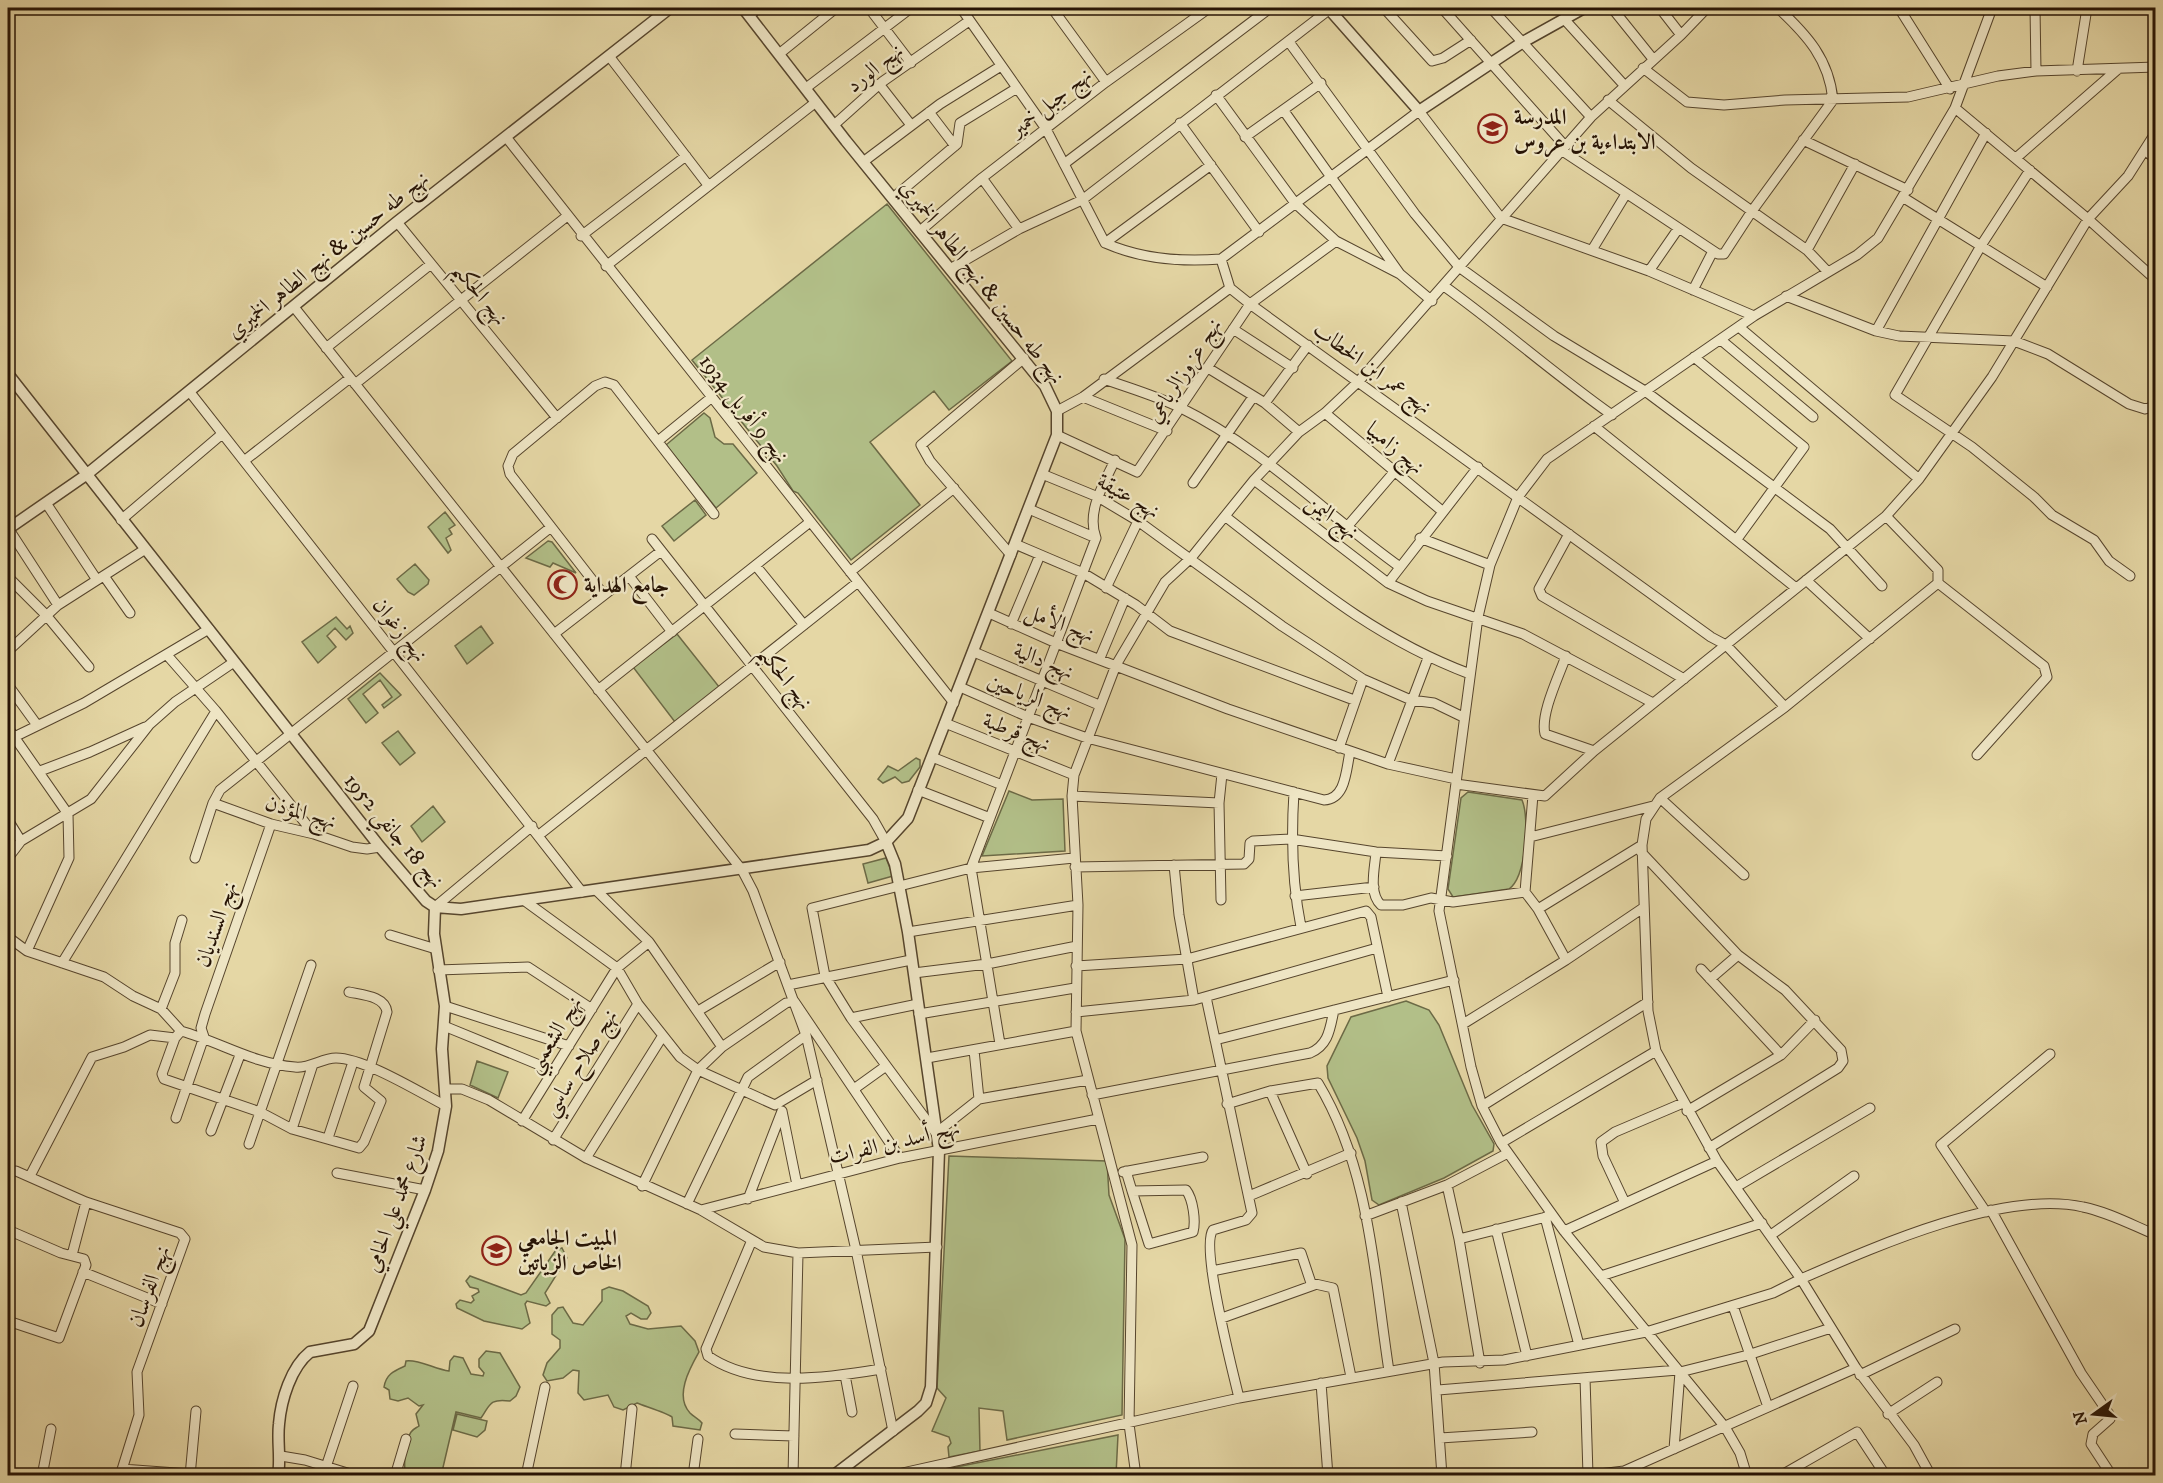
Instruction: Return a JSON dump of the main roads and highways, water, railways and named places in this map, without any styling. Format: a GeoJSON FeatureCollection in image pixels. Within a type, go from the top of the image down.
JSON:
{"type":"FeatureCollection","features":[{"type":"Feature","properties":{"kind":"place","name":"المدرسة الابتداءية بن عروس"},"geometry":{"type":"Point","coordinates":[1493,129]}},
{"type":"Feature","properties":{"kind":"place","name":"جامع الهداية"},"geometry":{"type":"Point","coordinates":[563,584]}},
{"type":"Feature","properties":{"kind":"place","name":"المبيت الجامعي الخاص الزياتين"},"geometry":{"type":"Point","coordinates":[497,1250]}}]}
